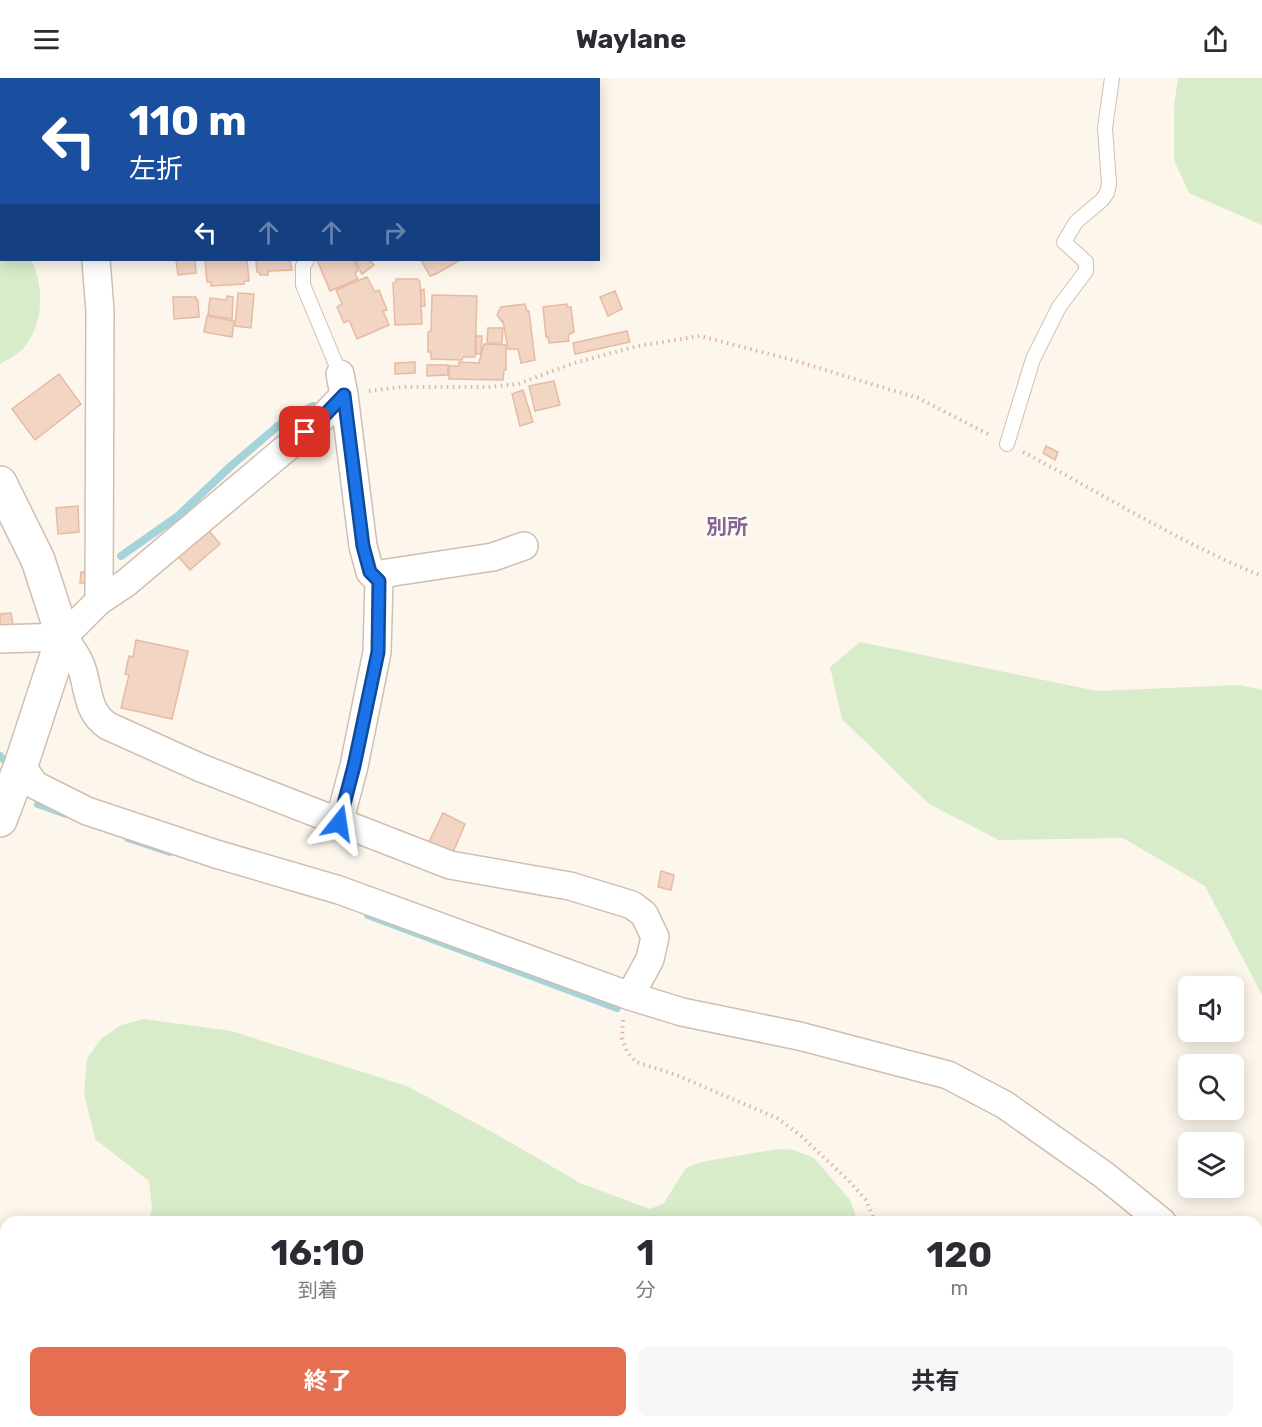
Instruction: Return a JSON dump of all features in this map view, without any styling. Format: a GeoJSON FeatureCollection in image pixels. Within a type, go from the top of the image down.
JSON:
{"type":"FeatureCollection","features":[{"type":"Feature","properties":{"kind":"street"},"geometry":{"type":"LineString","coordinates":[[96,261],[100,311],[99,601]]}},
{"type":"Feature","properties":{"kind":"street"},"geometry":{"type":"LineString","coordinates":[[0,820],[21,765],[63,637],[99,601],[126,583],[322,418],[342,385]]}},
{"type":"Feature","properties":{"kind":"street"},"geometry":{"type":"LineString","coordinates":[[339,823],[354,766],[378,652],[379,581],[370,572],[363,546],[342,385]]}},
{"type":"Feature","properties":{"kind":"street"},"geometry":{"type":"LineString","coordinates":[[2,492],[38,560],[63,637],[80,662],[91,708],[99,721],[201,768],[450,865],[570,886],[632,905],[644,914],[655,937],[650,959],[630,996]]}},
{"type":"Feature","properties":{"kind":"street"},"geometry":{"type":"LineString","coordinates":[[374,575],[493,557],[524,546]]}},
{"type":"Feature","properties":{"kind":"street"},"geometry":{"type":"LineString","coordinates":[[0,639],[63,637]]}},
{"type":"Feature","properties":{"kind":"street"},"geometry":{"type":"LineString","coordinates":[[21,765],[35,785],[87,811],[216,854],[339,890],[630,996],[682,1012],[799,1036],[948,1075],[1005,1105],[1104,1175],[1155,1216]]}},
{"type":"Feature","properties":{"kind":"lane"},"geometry":{"type":"LineString","coordinates":[[1007,444],[1033,359],[1059,307],[1086,271],[1086,262],[1064,243],[1076,222],[1107,193],[1109,184],[1105,128],[1112,78]]}},
{"type":"Feature","properties":{"kind":"lane"},"geometry":{"type":"LineString","coordinates":[[306,261],[303,266],[303,285],[342,385]]}},
{"type":"Feature","properties":{"kind":"path"},"geometry":{"type":"LineString","coordinates":[[342,385],[490,387],[518,384],[549,371],[606,354],[638,346],[700,336],[789,359],[918,398],[1007,444],[1156,527],[1221,560],[1262,576]]}},
{"type":"Feature","properties":{"kind":"path"},"geometry":{"type":"LineString","coordinates":[[630,996],[621,1025],[621,1038],[627,1052],[636,1062],[674,1074],[777,1118],[800,1135],[849,1181],[866,1200],[873,1216]]}},
{"type":"Feature","properties":{"kind":"green space"},"geometry":{"type":"Polygon","coordinates":[[[1178,78],[1262,78],[1262,225],[1189,193],[1174,160],[1174,106],[1178,78]]]}},
{"type":"Feature","properties":{"kind":"green space"},"geometry":{"type":"Polygon","coordinates":[[[0,261],[31,261],[40,291],[36,325],[26,345],[0,364],[0,261]]]}},
{"type":"Feature","properties":{"kind":"green space"},"geometry":{"type":"Polygon","coordinates":[[[860,642],[1097,691],[1240,685],[1262,690],[1262,995],[1205,886],[1123,838],[999,840],[929,804],[842,719],[830,667],[860,642]]]}},
{"type":"Feature","properties":{"kind":"green space"},"geometry":{"type":"Polygon","coordinates":[[[144,1019],[231,1031],[407,1086],[580,1183],[650,1209],[664,1203],[686,1168],[701,1162],[778,1149],[794,1150],[814,1158],[850,1200],[856,1216],[150,1216],[152,1208],[149,1181],[95,1139],[84,1093],[87,1058],[101,1039],[121,1025],[144,1019]]]}},
{"type":"Feature","properties":{"kind":"building"},"geometry":{"type":"Polygon","coordinates":[[[176,261],[195,261],[196,273],[178,275],[176,261]]]}},
{"type":"Feature","properties":{"kind":"building"},"geometry":{"type":"Polygon","coordinates":[[[205,261],[247,261],[249,281],[244,281],[244,284],[211,286],[211,282],[207,282],[205,261]]]}},
{"type":"Feature","properties":{"kind":"building"},"geometry":{"type":"Polygon","coordinates":[[[256,261],[290,261],[292,270],[268,271],[268,275],[260,275],[257,272],[256,261]]]}},
{"type":"Feature","properties":{"kind":"building"},"geometry":{"type":"Polygon","coordinates":[[[317,261],[354,261],[358,279],[330,291],[317,261]]]}},
{"type":"Feature","properties":{"kind":"building"},"geometry":{"type":"Polygon","coordinates":[[[356,261],[370,261],[374,265],[362,274],[356,261]]]}},
{"type":"Feature","properties":{"kind":"building"},"geometry":{"type":"Polygon","coordinates":[[[422,261],[458,261],[436,274],[430,276],[422,261]]]}},
{"type":"Feature","properties":{"kind":"building"},"geometry":{"type":"Polygon","coordinates":[[[367,277],[375,292],[379,290],[387,310],[383,311],[389,325],[357,339],[349,320],[344,323],[337,307],[342,304],[336,290],[367,277]]]}},
{"type":"Feature","properties":{"kind":"building"},"geometry":{"type":"Polygon","coordinates":[[[396,279],[418,279],[420,282],[422,324],[395,325],[393,283],[396,279]]]}},
{"type":"Feature","properties":{"kind":"building"},"geometry":{"type":"Polygon","coordinates":[[[424,289],[425,306],[421,306],[421,290],[424,289]]]}},
{"type":"Feature","properties":{"kind":"building"},"geometry":{"type":"Polygon","coordinates":[[[615,291],[622,309],[608,316],[600,297],[615,291]]]}},
{"type":"Feature","properties":{"kind":"building"},"geometry":{"type":"Polygon","coordinates":[[[238,293],[254,294],[251,328],[235,326],[238,293]]]}},
{"type":"Feature","properties":{"kind":"building"},"geometry":{"type":"Polygon","coordinates":[[[432,295],[477,296],[475,357],[463,357],[462,360],[431,359],[431,352],[428,352],[428,332],[431,331],[432,295]]]}},
{"type":"Feature","properties":{"kind":"building"},"geometry":{"type":"Polygon","coordinates":[[[227,296],[233,297],[232,319],[208,315],[210,298],[226,300],[227,296]]]}},
{"type":"Feature","properties":{"kind":"building"},"geometry":{"type":"Polygon","coordinates":[[[173,297],[196,297],[199,317],[174,319],[173,297]]]}},
{"type":"Feature","properties":{"kind":"building"},"geometry":{"type":"Polygon","coordinates":[[[525,304],[529,311],[535,360],[521,363],[518,349],[508,349],[503,321],[497,315],[501,307],[525,304]]]}},
{"type":"Feature","properties":{"kind":"building"},"geometry":{"type":"Polygon","coordinates":[[[567,304],[567,307],[571,307],[574,332],[568,335],[569,341],[549,343],[546,337],[543,307],[567,304]]]}},
{"type":"Feature","properties":{"kind":"building"},"geometry":{"type":"Polygon","coordinates":[[[207,316],[234,321],[232,337],[204,332],[207,316]]]}},
{"type":"Feature","properties":{"kind":"building"},"geometry":{"type":"Polygon","coordinates":[[[488,328],[503,328],[502,343],[487,343],[488,328]]]}},
{"type":"Feature","properties":{"kind":"building"},"geometry":{"type":"Polygon","coordinates":[[[627,331],[630,342],[575,354],[573,343],[627,331]]]}},
{"type":"Feature","properties":{"kind":"building"},"geometry":{"type":"Polygon","coordinates":[[[476,336],[482,336],[481,354],[476,354],[476,336]]]}},
{"type":"Feature","properties":{"kind":"building"},"geometry":{"type":"Polygon","coordinates":[[[484,344],[506,345],[506,370],[504,370],[503,380],[449,379],[449,366],[459,366],[459,362],[479,363],[484,344]]]}},
{"type":"Feature","properties":{"kind":"building"},"geometry":{"type":"Polygon","coordinates":[[[415,362],[415,373],[395,374],[395,363],[415,362]]]}},
{"type":"Feature","properties":{"kind":"building"},"geometry":{"type":"Polygon","coordinates":[[[427,365],[448,365],[448,375],[427,376],[427,365]]]}},
{"type":"Feature","properties":{"kind":"building"},"geometry":{"type":"Polygon","coordinates":[[[59,374],[81,404],[35,440],[12,409],[59,374]]]}},
{"type":"Feature","properties":{"kind":"building"},"geometry":{"type":"Polygon","coordinates":[[[554,381],[560,405],[535,411],[529,386],[554,381]]]}},
{"type":"Feature","properties":{"kind":"building"},"geometry":{"type":"Polygon","coordinates":[[[523,390],[533,422],[520,426],[512,394],[523,390]]]}},
{"type":"Feature","properties":{"kind":"building"},"geometry":{"type":"Polygon","coordinates":[[[1046,446],[1058,452],[1055,460],[1043,453],[1046,446]]]}},
{"type":"Feature","properties":{"kind":"building"},"geometry":{"type":"Polygon","coordinates":[[[78,506],[79,532],[58,534],[56,508],[78,506]]]}},
{"type":"Feature","properties":{"kind":"building"},"geometry":{"type":"Polygon","coordinates":[[[206,527],[220,544],[190,570],[176,554],[206,527]]]}},
{"type":"Feature","properties":{"kind":"building"},"geometry":{"type":"Polygon","coordinates":[[[81,572],[86,572],[85,583],[80,583],[81,572]]]}},
{"type":"Feature","properties":{"kind":"building"},"geometry":{"type":"Polygon","coordinates":[[[11,613],[13,625],[0,626],[0,614],[11,613]]]}},
{"type":"Feature","properties":{"kind":"building"},"geometry":{"type":"Polygon","coordinates":[[[136,640],[188,651],[172,719],[121,708],[129,675],[125,674],[129,656],[133,657],[136,640]]]}},
{"type":"Feature","properties":{"kind":"building"},"geometry":{"type":"Polygon","coordinates":[[[443,813],[465,824],[452,855],[428,844],[443,813]]]}},
{"type":"Feature","properties":{"kind":"building"},"geometry":{"type":"Polygon","coordinates":[[[661,871],[674,875],[671,890],[658,887],[661,871]]]}},
{"type":"Feature","properties":{"kind":"waterway"},"geometry":{"type":"LineString","coordinates":[[121,556],[178,516],[232,465],[285,420],[313,406]]}},
{"type":"Feature","properties":{"kind":"waterway"},"geometry":{"type":"LineString","coordinates":[[0,756],[3,759]]}},
{"type":"Feature","properties":{"kind":"waterway"},"geometry":{"type":"LineString","coordinates":[[38,804],[66,814]]}},
{"type":"Feature","properties":{"kind":"waterway"},"geometry":{"type":"LineString","coordinates":[[128,838],[170,852]]}},
{"type":"Feature","properties":{"kind":"waterway"},"geometry":{"type":"LineString","coordinates":[[368,915],[617,1008]]}},
{"type":"Feature","properties":{"kind":"district","name":"別所"},"geometry":{"type":"Point","coordinates":[727,527]}},
{"type":"Feature","properties":{"kind":"route"},"geometry":{"type":"LineString","coordinates":[[305,432],[344,395],[363,546],[370,572],[379,581],[378,652],[354,766],[339,823]]}}]}
